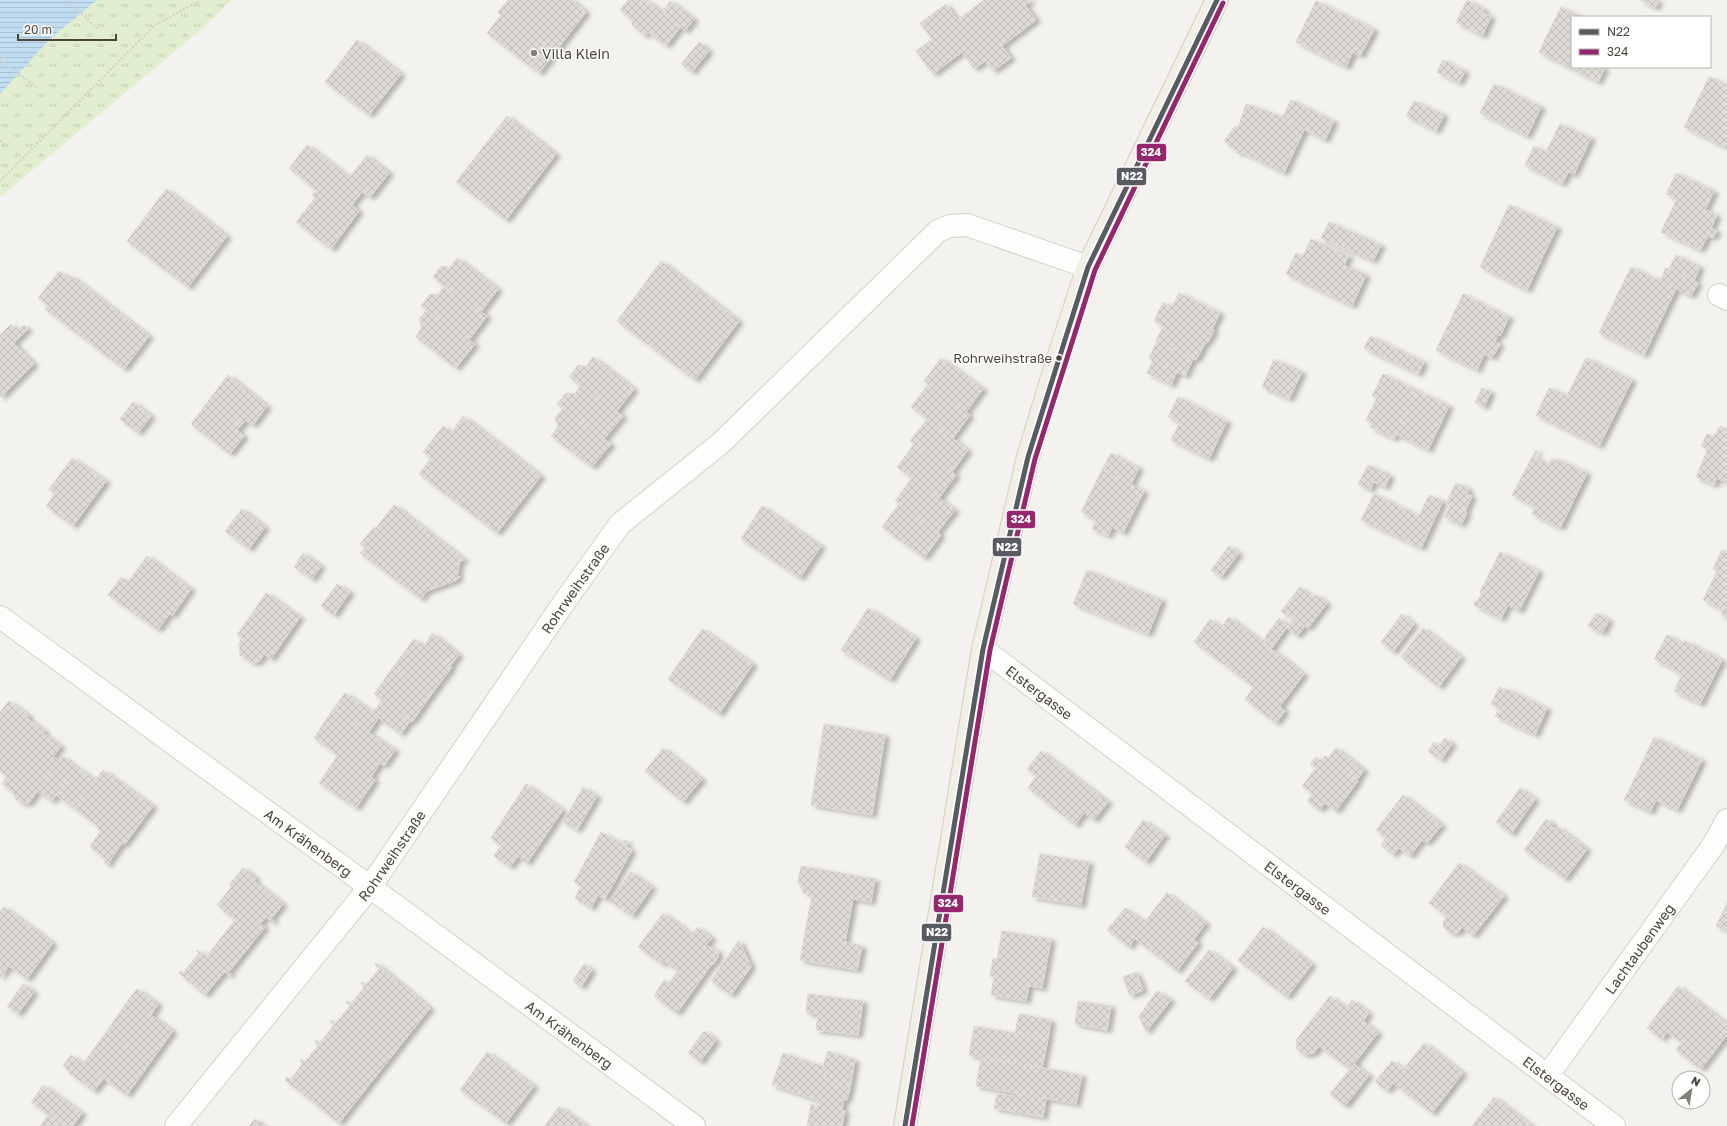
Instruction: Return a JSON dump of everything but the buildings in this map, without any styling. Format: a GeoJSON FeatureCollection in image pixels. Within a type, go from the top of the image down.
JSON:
{"type":"FeatureCollection","features":[{"type":"Feature","properties":{"kind":"main road"},"geometry":{"type":"LineString","coordinates":[[905,1126],[983,649],[1028,457],[1058,358],[1088,267],[1217,0]]}},
{"type":"Feature","properties":{"kind":"street","name":"Rohrweihstraße"},"geometry":{"type":"LineString","coordinates":[[176,1126],[370,887],[564,601],[620,524],[721,444],[938,231],[950,226],[967,225],[1088,267]]}},
{"type":"Feature","properties":{"kind":"street","name":"Am Krähenberg"},"geometry":{"type":"LineString","coordinates":[[0,617],[694,1126]]}},
{"type":"Feature","properties":{"kind":"street","name":"Elstergasse"},"geometry":{"type":"LineString","coordinates":[[983,649],[1614,1126]]}},
{"type":"Feature","properties":{"kind":"street","name":"Lachtaubenweg"},"geometry":{"type":"LineString","coordinates":[[1548,1075],[1714,844],[1727,820]]}},
{"type":"Feature","properties":{"kind":"path"},"geometry":{"type":"LineString","coordinates":[[67,0],[98,29]]}},
{"type":"Feature","properties":{"kind":"path"},"geometry":{"type":"LineString","coordinates":[[0,181],[155,25],[201,0]]}},
{"type":"Feature","properties":{"kind":"path"},"geometry":{"type":"LineString","coordinates":[[0,59],[36,87]]}},
{"type":"Feature","properties":{"kind":"path"},"geometry":{"type":"LineString","coordinates":[[0,141],[6,146]]}},
{"type":"Feature","properties":{"kind":"green space"},"geometry":{"type":"Polygon","coordinates":[[[97,0],[231,0],[204,27],[0,197],[0,94],[50,39],[97,0]]]}},
{"type":"Feature","properties":{"kind":"water"},"geometry":{"type":"Polygon","coordinates":[[[0,0],[97,0],[50,39],[0,94],[0,0]]]}},
{"type":"Feature","properties":{"kind":"transit line","name":"N22"},"geometry":{"type":"LineString","coordinates":[[905,1126],[983,649],[1028,457],[1088,267],[1217,0]]}},
{"type":"Feature","properties":{"kind":"transit line","name":"324"},"geometry":{"type":"LineString","coordinates":[[912,1126],[990,650],[1035,459],[1095,270],[1223,3]]}},
{"type":"Feature","properties":{"kind":"place","name":"Villa Klein"},"geometry":{"type":"Point","coordinates":[534,53]}},
{"type":"Feature","properties":{"kind":"place","name":"Rohrweihstraße"},"geometry":{"type":"Point","coordinates":[1059,358]}}]}
